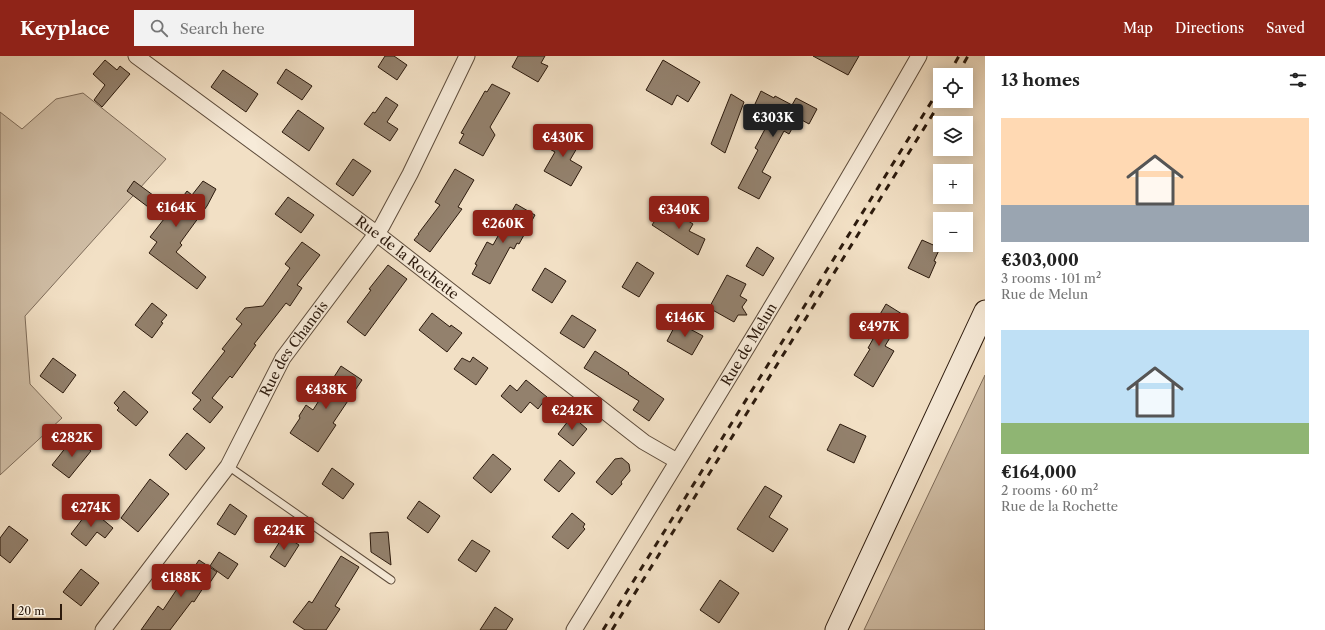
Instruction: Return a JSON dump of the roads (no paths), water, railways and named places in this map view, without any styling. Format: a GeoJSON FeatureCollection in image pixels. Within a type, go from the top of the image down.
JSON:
{"type":"FeatureCollection","features":[{"type":"Feature","properties":{"kind":"main road"},"geometry":{"type":"LineString","coordinates":[[836,630],[985,311]]}},
{"type":"Feature","properties":{"kind":"street","name":"Rue de la Rochette"},"geometry":{"type":"LineString","coordinates":[[136,56],[376,232],[644,442],[677,461]]}},
{"type":"Feature","properties":{"kind":"street","name":"Rue des Chanois"},"geometry":{"type":"LineString","coordinates":[[103,630],[228,466],[283,358],[382,226],[410,174],[467,56]]}},
{"type":"Feature","properties":{"kind":"street","name":"Rue de Melun"},"geometry":{"type":"LineString","coordinates":[[574,630],[856,164],[918,56]]}},
{"type":"Feature","properties":{"kind":"lane"},"geometry":{"type":"LineString","coordinates":[[228,466],[391,580]]}},
{"type":"Feature","properties":{"kind":"railway"},"geometry":{"type":"LineString","coordinates":[[952,68],[959,56]]}},
{"type":"Feature","properties":{"kind":"railway"},"geometry":{"type":"LineString","coordinates":[[961,68],[968,56]]}},
{"type":"Feature","properties":{"kind":"railway"},"geometry":{"type":"LineString","coordinates":[[603,630],[933,99]]}},
{"type":"Feature","properties":{"kind":"railway"},"geometry":{"type":"LineString","coordinates":[[612,630],[937,108]]}}]}
